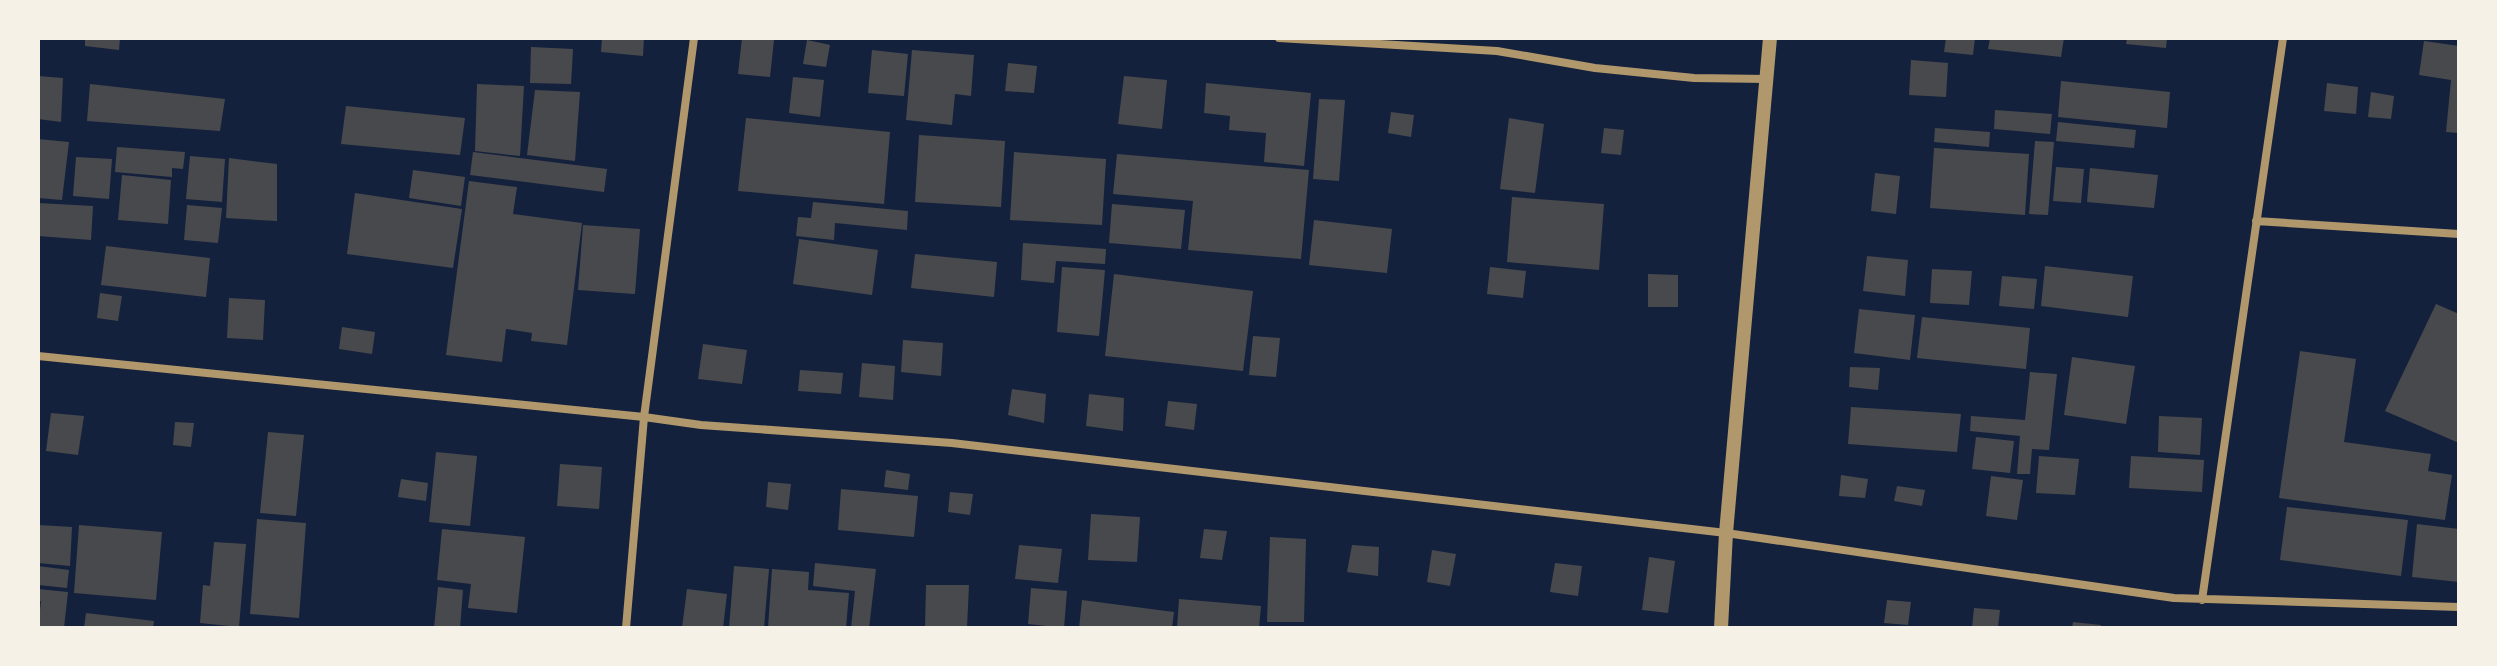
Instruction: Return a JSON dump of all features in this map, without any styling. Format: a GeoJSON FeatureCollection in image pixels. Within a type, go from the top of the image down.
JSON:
{"type":"FeatureCollection","features":[{"type":"Feature","properties":{"kind":"street"},"geometry":{"type":"LineString","coordinates":[[626,628],[644,417],[694,38]]}},
{"type":"Feature","properties":{"kind":"street"},"geometry":{"type":"LineString","coordinates":[[1279,38],[1497,51],[1595,68],[1694,78],[1767,79]]}},
{"type":"Feature","properties":{"kind":"street"},"geometry":{"type":"LineString","coordinates":[[1721,628],[1726,533],[1770,38]]}},
{"type":"Feature","properties":{"kind":"street"},"geometry":{"type":"LineString","coordinates":[[2202,600],[2283,38]]}},
{"type":"Feature","properties":{"kind":"street"},"geometry":{"type":"LineString","coordinates":[[2256,221],[2459,234]]}},
{"type":"Feature","properties":{"kind":"street"},"geometry":{"type":"LineString","coordinates":[[38,356],[701,425],[952,443],[1726,533],[2174,598],[2459,607]]}},
{"type":"Feature","properties":{"kind":"building"},"geometry":{"type":"Polygon","coordinates":[[[85,38],[120,38],[119,50],[85,46],[85,38]]]}},
{"type":"Feature","properties":{"kind":"building"},"geometry":{"type":"Polygon","coordinates":[[[602,38],[644,38],[643,56],[601,52],[602,38]]]}},
{"type":"Feature","properties":{"kind":"building"},"geometry":{"type":"Polygon","coordinates":[[[742,38],[774,40],[770,77],[738,74],[742,38]]]}},
{"type":"Feature","properties":{"kind":"building"},"geometry":{"type":"Polygon","coordinates":[[[1946,38],[1975,38],[1973,55],[1944,52],[1946,38]]]}},
{"type":"Feature","properties":{"kind":"building"},"geometry":{"type":"Polygon","coordinates":[[[1990,38],[2064,38],[2061,57],[1988,49],[1990,38]]]}},
{"type":"Feature","properties":{"kind":"building"},"geometry":{"type":"Polygon","coordinates":[[[2127,38],[2167,38],[2166,48],[2126,44],[2127,38]]]}},
{"type":"Feature","properties":{"kind":"building"},"geometry":{"type":"Polygon","coordinates":[[[807,40],[830,45],[826,67],[803,64],[807,40]]]}},
{"type":"Feature","properties":{"kind":"building"},"geometry":{"type":"Polygon","coordinates":[[[2424,41],[2459,46],[2459,133],[2446,132],[2451,80],[2419,75],[2424,41]]]}},
{"type":"Feature","properties":{"kind":"building"},"geometry":{"type":"Polygon","coordinates":[[[531,47],[573,49],[571,84],[530,83],[531,47]]]}},
{"type":"Feature","properties":{"kind":"building"},"geometry":{"type":"Polygon","coordinates":[[[872,50],[908,54],[904,96],[868,93],[872,50]]]}},
{"type":"Feature","properties":{"kind":"building"},"geometry":{"type":"Polygon","coordinates":[[[912,50],[974,55],[971,96],[955,94],[952,125],[906,120],[912,50]]]}},
{"type":"Feature","properties":{"kind":"building"},"geometry":{"type":"Polygon","coordinates":[[[1911,60],[1948,63],[1946,97],[1909,95],[1911,60]]]}},
{"type":"Feature","properties":{"kind":"building"},"geometry":{"type":"Polygon","coordinates":[[[1008,63],[1037,66],[1034,93],[1005,91],[1008,63]]]}},
{"type":"Feature","properties":{"kind":"building"},"geometry":{"type":"Polygon","coordinates":[[[38,76],[63,78],[61,122],[38,119],[38,76]]]}},
{"type":"Feature","properties":{"kind":"building"},"geometry":{"type":"Polygon","coordinates":[[[1124,76],[1167,80],[1162,129],[1118,124],[1124,76]]]}},
{"type":"Feature","properties":{"kind":"building"},"geometry":{"type":"Polygon","coordinates":[[[793,77],[824,80],[820,117],[789,113],[793,77]]]}},
{"type":"Feature","properties":{"kind":"building"},"geometry":{"type":"Polygon","coordinates":[[[2061,81],[2170,92],[2167,128],[2058,117],[2061,81]]]}},
{"type":"Feature","properties":{"kind":"building"},"geometry":{"type":"Polygon","coordinates":[[[1206,83],[1311,93],[1304,166],[1264,162],[1266,133],[1229,130],[1230,116],[1204,113],[1206,83]]]}},
{"type":"Feature","properties":{"kind":"building"},"geometry":{"type":"Polygon","coordinates":[[[2327,83],[2358,87],[2356,114],[2324,111],[2327,83]]]}},
{"type":"Feature","properties":{"kind":"building"},"geometry":{"type":"Polygon","coordinates":[[[90,84],[225,99],[220,131],[87,121],[90,84]]]}},
{"type":"Feature","properties":{"kind":"building"},"geometry":{"type":"Polygon","coordinates":[[[477,84],[524,86],[520,156],[475,151],[477,84]]]}},
{"type":"Feature","properties":{"kind":"building"},"geometry":{"type":"Polygon","coordinates":[[[535,90],[580,92],[575,161],[527,155],[535,90]]]}},
{"type":"Feature","properties":{"kind":"building"},"geometry":{"type":"Polygon","coordinates":[[[2371,92],[2394,96],[2391,119],[2368,117],[2371,92]]]}},
{"type":"Feature","properties":{"kind":"building"},"geometry":{"type":"Polygon","coordinates":[[[1319,99],[1345,100],[1339,181],[1313,179],[1319,99]]]}},
{"type":"Feature","properties":{"kind":"building"},"geometry":{"type":"Polygon","coordinates":[[[346,106],[465,118],[460,155],[341,144],[346,106]]]}},
{"type":"Feature","properties":{"kind":"building"},"geometry":{"type":"Polygon","coordinates":[[[1995,110],[2052,114],[2050,134],[1994,129],[1995,110]]]}},
{"type":"Feature","properties":{"kind":"building"},"geometry":{"type":"Polygon","coordinates":[[[1391,112],[1414,115],[1411,137],[1388,133],[1391,112]]]}},
{"type":"Feature","properties":{"kind":"building"},"geometry":{"type":"Polygon","coordinates":[[[746,118],[890,132],[884,204],[738,191],[746,118]]]}},
{"type":"Feature","properties":{"kind":"building"},"geometry":{"type":"Polygon","coordinates":[[[1509,118],[1544,124],[1535,193],[1500,189],[1509,118]]]}},
{"type":"Feature","properties":{"kind":"building"},"geometry":{"type":"Polygon","coordinates":[[[2058,122],[2136,130],[2134,148],[2056,141],[2058,122]]]}},
{"type":"Feature","properties":{"kind":"building"},"geometry":{"type":"Polygon","coordinates":[[[1604,128],[1624,130],[1621,155],[1601,153],[1604,128]]]}},
{"type":"Feature","properties":{"kind":"building"},"geometry":{"type":"Polygon","coordinates":[[[1935,128],[1990,132],[1989,147],[1934,142],[1935,128]]]}},
{"type":"Feature","properties":{"kind":"building"},"geometry":{"type":"Polygon","coordinates":[[[919,135],[1005,141],[1001,207],[915,202],[919,135]]]}},
{"type":"Feature","properties":{"kind":"building"},"geometry":{"type":"Polygon","coordinates":[[[38,139],[69,142],[62,200],[38,198],[38,139]]]}},
{"type":"Feature","properties":{"kind":"building"},"geometry":{"type":"Polygon","coordinates":[[[2035,141],[2054,142],[2048,215],[2029,214],[2035,141]]]}},
{"type":"Feature","properties":{"kind":"building"},"geometry":{"type":"Polygon","coordinates":[[[117,147],[185,152],[183,169],[172,168],[172,177],[115,172],[117,147]]]}},
{"type":"Feature","properties":{"kind":"building"},"geometry":{"type":"Polygon","coordinates":[[[1934,148],[2029,154],[2025,215],[1930,208],[1934,148]]]}},
{"type":"Feature","properties":{"kind":"building"},"geometry":{"type":"Polygon","coordinates":[[[473,152],[607,169],[604,192],[470,175],[473,152]]]}},
{"type":"Feature","properties":{"kind":"building"},"geometry":{"type":"Polygon","coordinates":[[[1014,152],[1106,159],[1102,225],[1010,220],[1014,152]]]}},
{"type":"Feature","properties":{"kind":"building"},"geometry":{"type":"Polygon","coordinates":[[[1117,154],[1309,170],[1301,259],[1188,250],[1193,201],[1113,194],[1117,154]]]}},
{"type":"Feature","properties":{"kind":"building"},"geometry":{"type":"Polygon","coordinates":[[[190,156],[225,159],[222,202],[186,199],[190,156]]]}},
{"type":"Feature","properties":{"kind":"building"},"geometry":{"type":"Polygon","coordinates":[[[76,157],[112,159],[109,199],[73,196],[76,157]]]}},
{"type":"Feature","properties":{"kind":"building"},"geometry":{"type":"Polygon","coordinates":[[[229,158],[277,164],[277,221],[226,218],[229,158]]]}},
{"type":"Feature","properties":{"kind":"building"},"geometry":{"type":"Polygon","coordinates":[[[2056,167],[2084,169],[2081,203],[2053,201],[2056,167]]]}},
{"type":"Feature","properties":{"kind":"building"},"geometry":{"type":"Polygon","coordinates":[[[2090,168],[2158,175],[2154,208],[2087,202],[2090,168]]]}},
{"type":"Feature","properties":{"kind":"building"},"geometry":{"type":"Polygon","coordinates":[[[413,170],[465,177],[461,206],[409,198],[413,170]]]}},
{"type":"Feature","properties":{"kind":"building"},"geometry":{"type":"Polygon","coordinates":[[[1875,173],[1900,176],[1896,214],[1871,211],[1875,173]]]}},
{"type":"Feature","properties":{"kind":"building"},"geometry":{"type":"Polygon","coordinates":[[[122,175],[171,180],[168,224],[118,220],[122,175]]]}},
{"type":"Feature","properties":{"kind":"building"},"geometry":{"type":"Polygon","coordinates":[[[469,181],[517,187],[513,214],[582,223],[567,345],[531,341],[532,333],[506,329],[502,362],[446,355],[469,181]]]}},
{"type":"Feature","properties":{"kind":"building"},"geometry":{"type":"Polygon","coordinates":[[[355,193],[462,209],[453,268],[347,254],[355,193]]]}},
{"type":"Feature","properties":{"kind":"building"},"geometry":{"type":"Polygon","coordinates":[[[1512,197],[1604,204],[1599,270],[1507,262],[1512,197]]]}},
{"type":"Feature","properties":{"kind":"building"},"geometry":{"type":"Polygon","coordinates":[[[813,202],[908,211],[907,230],[835,223],[834,240],[796,236],[798,217],[811,218],[813,202]]]}},
{"type":"Feature","properties":{"kind":"building"},"geometry":{"type":"Polygon","coordinates":[[[38,203],[93,206],[91,240],[38,236],[38,203]]]}},
{"type":"Feature","properties":{"kind":"building"},"geometry":{"type":"Polygon","coordinates":[[[1112,204],[1185,210],[1181,249],[1109,243],[1112,204]]]}},
{"type":"Feature","properties":{"kind":"building"},"geometry":{"type":"Polygon","coordinates":[[[187,205],[222,208],[218,243],[184,240],[187,205]]]}},
{"type":"Feature","properties":{"kind":"building"},"geometry":{"type":"Polygon","coordinates":[[[1314,220],[1392,229],[1387,273],[1309,265],[1314,220]]]}},
{"type":"Feature","properties":{"kind":"building"},"geometry":{"type":"Polygon","coordinates":[[[583,225],[640,229],[635,294],[578,290],[583,225]]]}},
{"type":"Feature","properties":{"kind":"building"},"geometry":{"type":"Polygon","coordinates":[[[799,239],[878,250],[872,295],[793,284],[799,239]]]}},
{"type":"Feature","properties":{"kind":"building"},"geometry":{"type":"Polygon","coordinates":[[[1023,243],[1106,249],[1105,264],[1056,261],[1054,283],[1021,280],[1023,243]]]}},
{"type":"Feature","properties":{"kind":"building"},"geometry":{"type":"Polygon","coordinates":[[[106,246],[210,258],[206,297],[101,285],[106,246]]]}},
{"type":"Feature","properties":{"kind":"building"},"geometry":{"type":"Polygon","coordinates":[[[915,254],[997,262],[994,297],[911,288],[915,254]]]}},
{"type":"Feature","properties":{"kind":"building"},"geometry":{"type":"Polygon","coordinates":[[[1867,256],[1908,260],[1905,296],[1863,291],[1867,256]]]}},
{"type":"Feature","properties":{"kind":"building"},"geometry":{"type":"Polygon","coordinates":[[[2045,266],[2133,276],[2128,317],[2041,306],[2045,266]]]}},
{"type":"Feature","properties":{"kind":"building"},"geometry":{"type":"Polygon","coordinates":[[[1062,267],[1105,270],[1099,336],[1057,332],[1062,267]]]}},
{"type":"Feature","properties":{"kind":"building"},"geometry":{"type":"Polygon","coordinates":[[[1490,267],[1526,271],[1523,298],[1487,294],[1490,267]]]}},
{"type":"Feature","properties":{"kind":"building"},"geometry":{"type":"Polygon","coordinates":[[[1932,269],[1972,271],[1969,305],[1930,303],[1932,269]]]}},
{"type":"Feature","properties":{"kind":"building"},"geometry":{"type":"Polygon","coordinates":[[[1114,274],[1253,291],[1243,371],[1105,356],[1114,274]]]}},
{"type":"Feature","properties":{"kind":"building"},"geometry":{"type":"Polygon","coordinates":[[[1648,274],[1678,275],[1678,307],[1648,307],[1648,274]]]}},
{"type":"Feature","properties":{"kind":"building"},"geometry":{"type":"Polygon","coordinates":[[[2002,276],[2037,279],[2034,309],[1999,306],[2002,276]]]}},
{"type":"Feature","properties":{"kind":"building"},"geometry":{"type":"Polygon","coordinates":[[[100,293],[122,296],[118,321],[97,318],[100,293]]]}},
{"type":"Feature","properties":{"kind":"building"},"geometry":{"type":"Polygon","coordinates":[[[229,298],[265,300],[263,340],[227,338],[229,298]]]}},
{"type":"Feature","properties":{"kind":"building"},"geometry":{"type":"Polygon","coordinates":[[[2436,304],[2459,314],[2459,443],[2385,411],[2436,304]]]}},
{"type":"Feature","properties":{"kind":"building"},"geometry":{"type":"Polygon","coordinates":[[[1859,309],[1915,315],[1910,360],[1854,353],[1859,309]]]}},
{"type":"Feature","properties":{"kind":"building"},"geometry":{"type":"Polygon","coordinates":[[[1922,317],[2030,328],[2026,369],[1917,358],[1922,317]]]}},
{"type":"Feature","properties":{"kind":"building"},"geometry":{"type":"Polygon","coordinates":[[[342,327],[375,332],[372,354],[339,349],[342,327]]]}},
{"type":"Feature","properties":{"kind":"building"},"geometry":{"type":"Polygon","coordinates":[[[1253,336],[1280,338],[1276,377],[1249,375],[1253,336]]]}},
{"type":"Feature","properties":{"kind":"building"},"geometry":{"type":"Polygon","coordinates":[[[903,340],[943,343],[941,376],[901,372],[903,340]]]}},
{"type":"Feature","properties":{"kind":"building"},"geometry":{"type":"Polygon","coordinates":[[[703,344],[747,350],[742,384],[698,379],[703,344]]]}},
{"type":"Feature","properties":{"kind":"building"},"geometry":{"type":"Polygon","coordinates":[[[2300,351],[2356,359],[2344,442],[2431,454],[2428,471],[2452,475],[2445,520],[2279,498],[2300,351]]]}},
{"type":"Feature","properties":{"kind":"building"},"geometry":{"type":"Polygon","coordinates":[[[2072,357],[2135,366],[2126,424],[2064,415],[2072,357]]]}},
{"type":"Feature","properties":{"kind":"building"},"geometry":{"type":"Polygon","coordinates":[[[862,363],[895,366],[893,400],[859,397],[862,363]]]}},
{"type":"Feature","properties":{"kind":"building"},"geometry":{"type":"Polygon","coordinates":[[[1850,367],[1880,368],[1878,390],[1849,387],[1850,367]]]}},
{"type":"Feature","properties":{"kind":"building"},"geometry":{"type":"Polygon","coordinates":[[[800,370],[843,373],[841,394],[798,391],[800,370]]]}},
{"type":"Feature","properties":{"kind":"building"},"geometry":{"type":"Polygon","coordinates":[[[2030,372],[2057,374],[2049,450],[2032,449],[2030,474],[2017,474],[2020,436],[1970,431],[1971,416],[2025,420],[2030,372]]]}},
{"type":"Feature","properties":{"kind":"building"},"geometry":{"type":"Polygon","coordinates":[[[1012,389],[1046,394],[1044,423],[1008,415],[1012,389]]]}},
{"type":"Feature","properties":{"kind":"building"},"geometry":{"type":"Polygon","coordinates":[[[1089,394],[1124,398],[1123,431],[1086,426],[1089,394]]]}},
{"type":"Feature","properties":{"kind":"building"},"geometry":{"type":"Polygon","coordinates":[[[1168,401],[1197,404],[1194,430],[1165,426],[1168,401]]]}},
{"type":"Feature","properties":{"kind":"building"},"geometry":{"type":"Polygon","coordinates":[[[1851,407],[1961,414],[1957,452],[1848,444],[1851,407]]]}},
{"type":"Feature","properties":{"kind":"building"},"geometry":{"type":"Polygon","coordinates":[[[51,413],[84,416],[78,455],[46,451],[51,413]]]}},
{"type":"Feature","properties":{"kind":"building"},"geometry":{"type":"Polygon","coordinates":[[[2159,416],[2202,418],[2200,455],[2158,452],[2159,416]]]}},
{"type":"Feature","properties":{"kind":"building"},"geometry":{"type":"Polygon","coordinates":[[[175,422],[194,423],[191,447],[173,445],[175,422]]]}},
{"type":"Feature","properties":{"kind":"building"},"geometry":{"type":"Polygon","coordinates":[[[268,432],[304,435],[296,516],[260,513],[268,432]]]}},
{"type":"Feature","properties":{"kind":"building"},"geometry":{"type":"Polygon","coordinates":[[[1976,437],[2014,441],[2010,473],[1972,469],[1976,437]]]}},
{"type":"Feature","properties":{"kind":"building"},"geometry":{"type":"Polygon","coordinates":[[[436,452],[477,456],[470,526],[429,522],[436,452]]]}},
{"type":"Feature","properties":{"kind":"building"},"geometry":{"type":"Polygon","coordinates":[[[2039,456],[2079,459],[2075,495],[2036,493],[2039,456]]]}},
{"type":"Feature","properties":{"kind":"building"},"geometry":{"type":"Polygon","coordinates":[[[2131,456],[2204,460],[2202,492],[2129,488],[2131,456]]]}},
{"type":"Feature","properties":{"kind":"building"},"geometry":{"type":"Polygon","coordinates":[[[560,464],[602,467],[599,509],[557,506],[560,464]]]}},
{"type":"Feature","properties":{"kind":"building"},"geometry":{"type":"Polygon","coordinates":[[[886,470],[910,474],[908,490],[884,487],[886,470]]]}},
{"type":"Feature","properties":{"kind":"building"},"geometry":{"type":"Polygon","coordinates":[[[1841,475],[1868,479],[1865,498],[1839,496],[1841,475]]]}},
{"type":"Feature","properties":{"kind":"building"},"geometry":{"type":"Polygon","coordinates":[[[1991,476],[2023,480],[2017,520],[1986,516],[1991,476]]]}},
{"type":"Feature","properties":{"kind":"building"},"geometry":{"type":"Polygon","coordinates":[[[401,479],[428,483],[426,501],[398,497],[401,479]]]}},
{"type":"Feature","properties":{"kind":"building"},"geometry":{"type":"Polygon","coordinates":[[[768,482],[791,484],[788,510],[766,507],[768,482]]]}},
{"type":"Feature","properties":{"kind":"building"},"geometry":{"type":"Polygon","coordinates":[[[1897,486],[1925,490],[1922,506],[1894,501],[1897,486]]]}},
{"type":"Feature","properties":{"kind":"building"},"geometry":{"type":"Polygon","coordinates":[[[841,489],[918,496],[914,537],[838,530],[841,489]]]}},
{"type":"Feature","properties":{"kind":"building"},"geometry":{"type":"Polygon","coordinates":[[[950,492],[973,494],[970,515],[948,512],[950,492]]]}},
{"type":"Feature","properties":{"kind":"building"},"geometry":{"type":"Polygon","coordinates":[[[2287,507],[2408,520],[2401,576],[2280,560],[2287,507]]]}},
{"type":"Feature","properties":{"kind":"building"},"geometry":{"type":"Polygon","coordinates":[[[1091,514],[1140,517],[1137,562],[1088,560],[1091,514]]]}},
{"type":"Feature","properties":{"kind":"building"},"geometry":{"type":"Polygon","coordinates":[[[257,519],[306,523],[299,618],[250,614],[257,519]]]}},
{"type":"Feature","properties":{"kind":"building"},"geometry":{"type":"Polygon","coordinates":[[[2417,524],[2459,529],[2459,582],[2412,577],[2417,524]]]}},
{"type":"Feature","properties":{"kind":"building"},"geometry":{"type":"Polygon","coordinates":[[[38,525],[72,527],[70,566],[38,563],[38,525]]]}},
{"type":"Feature","properties":{"kind":"building"},"geometry":{"type":"Polygon","coordinates":[[[79,525],[162,532],[156,600],[74,593],[79,525]]]}},
{"type":"Feature","properties":{"kind":"building"},"geometry":{"type":"Polygon","coordinates":[[[442,529],[525,537],[517,613],[468,608],[471,584],[437,580],[442,529]]]}},
{"type":"Feature","properties":{"kind":"building"},"geometry":{"type":"Polygon","coordinates":[[[1204,529],[1227,531],[1222,560],[1200,558],[1204,529]]]}},
{"type":"Feature","properties":{"kind":"building"},"geometry":{"type":"Polygon","coordinates":[[[1270,537],[1306,539],[1304,622],[1267,622],[1270,537]]]}},
{"type":"Feature","properties":{"kind":"building"},"geometry":{"type":"Polygon","coordinates":[[[214,542],[246,544],[239,627],[200,623],[203,585],[210,586],[214,542]]]}},
{"type":"Feature","properties":{"kind":"building"},"geometry":{"type":"Polygon","coordinates":[[[1019,545],[1062,549],[1058,583],[1015,579],[1019,545]]]}},
{"type":"Feature","properties":{"kind":"building"},"geometry":{"type":"Polygon","coordinates":[[[1352,545],[1379,547],[1378,576],[1347,572],[1352,545]]]}},
{"type":"Feature","properties":{"kind":"building"},"geometry":{"type":"Polygon","coordinates":[[[1432,550],[1456,554],[1450,586],[1427,582],[1432,550]]]}},
{"type":"Feature","properties":{"kind":"building"},"geometry":{"type":"Polygon","coordinates":[[[1649,557],[1675,561],[1668,613],[1642,610],[1649,557]]]}},
{"type":"Feature","properties":{"kind":"building"},"geometry":{"type":"Polygon","coordinates":[[[815,563],[876,569],[869,628],[851,628],[855,591],[813,586],[815,563]]]}},
{"type":"Feature","properties":{"kind":"building"},"geometry":{"type":"Polygon","coordinates":[[[1555,563],[1582,566],[1578,596],[1550,592],[1555,563]]]}},
{"type":"Feature","properties":{"kind":"building"},"geometry":{"type":"Polygon","coordinates":[[[38,566],[69,570],[67,588],[38,585],[38,566]]]}},
{"type":"Feature","properties":{"kind":"building"},"geometry":{"type":"Polygon","coordinates":[[[734,566],[769,569],[764,628],[729,628],[734,566]]]}},
{"type":"Feature","properties":{"kind":"building"},"geometry":{"type":"Polygon","coordinates":[[[772,569],[809,572],[808,590],[849,593],[846,628],[768,628],[772,569]]]}},
{"type":"Feature","properties":{"kind":"building"},"geometry":{"type":"Polygon","coordinates":[[[926,585],[969,585],[967,628],[925,628],[926,585]]]}},
{"type":"Feature","properties":{"kind":"building"},"geometry":{"type":"Polygon","coordinates":[[[438,587],[463,590],[460,628],[434,628],[438,587]]]}},
{"type":"Feature","properties":{"kind":"building"},"geometry":{"type":"Polygon","coordinates":[[[1031,588],[1067,591],[1064,628],[1028,624],[1031,588]]]}},
{"type":"Feature","properties":{"kind":"building"},"geometry":{"type":"Polygon","coordinates":[[[38,589],[68,592],[64,628],[38,628],[41,601],[38,601],[38,589]]]}},
{"type":"Feature","properties":{"kind":"building"},"geometry":{"type":"Polygon","coordinates":[[[687,589],[727,594],[723,628],[682,628],[687,589]]]}},
{"type":"Feature","properties":{"kind":"building"},"geometry":{"type":"Polygon","coordinates":[[[1179,599],[1261,606],[1259,628],[1177,628],[1179,599]]]}},
{"type":"Feature","properties":{"kind":"building"},"geometry":{"type":"Polygon","coordinates":[[[1082,600],[1174,612],[1172,628],[1079,628],[1082,600]]]}},
{"type":"Feature","properties":{"kind":"building"},"geometry":{"type":"Polygon","coordinates":[[[1887,600],[1911,602],[1908,625],[1884,623],[1887,600]]]}},
{"type":"Feature","properties":{"kind":"building"},"geometry":{"type":"Polygon","coordinates":[[[1974,608],[2000,610],[1998,628],[1972,628],[1974,608]]]}},
{"type":"Feature","properties":{"kind":"building"},"geometry":{"type":"Polygon","coordinates":[[[86,613],[154,621],[153,628],[84,628],[86,613]]]}},
{"type":"Feature","properties":{"kind":"building"},"geometry":{"type":"Polygon","coordinates":[[[2073,622],[2101,625],[2100,628],[2072,628],[2073,622]]]}}]}
